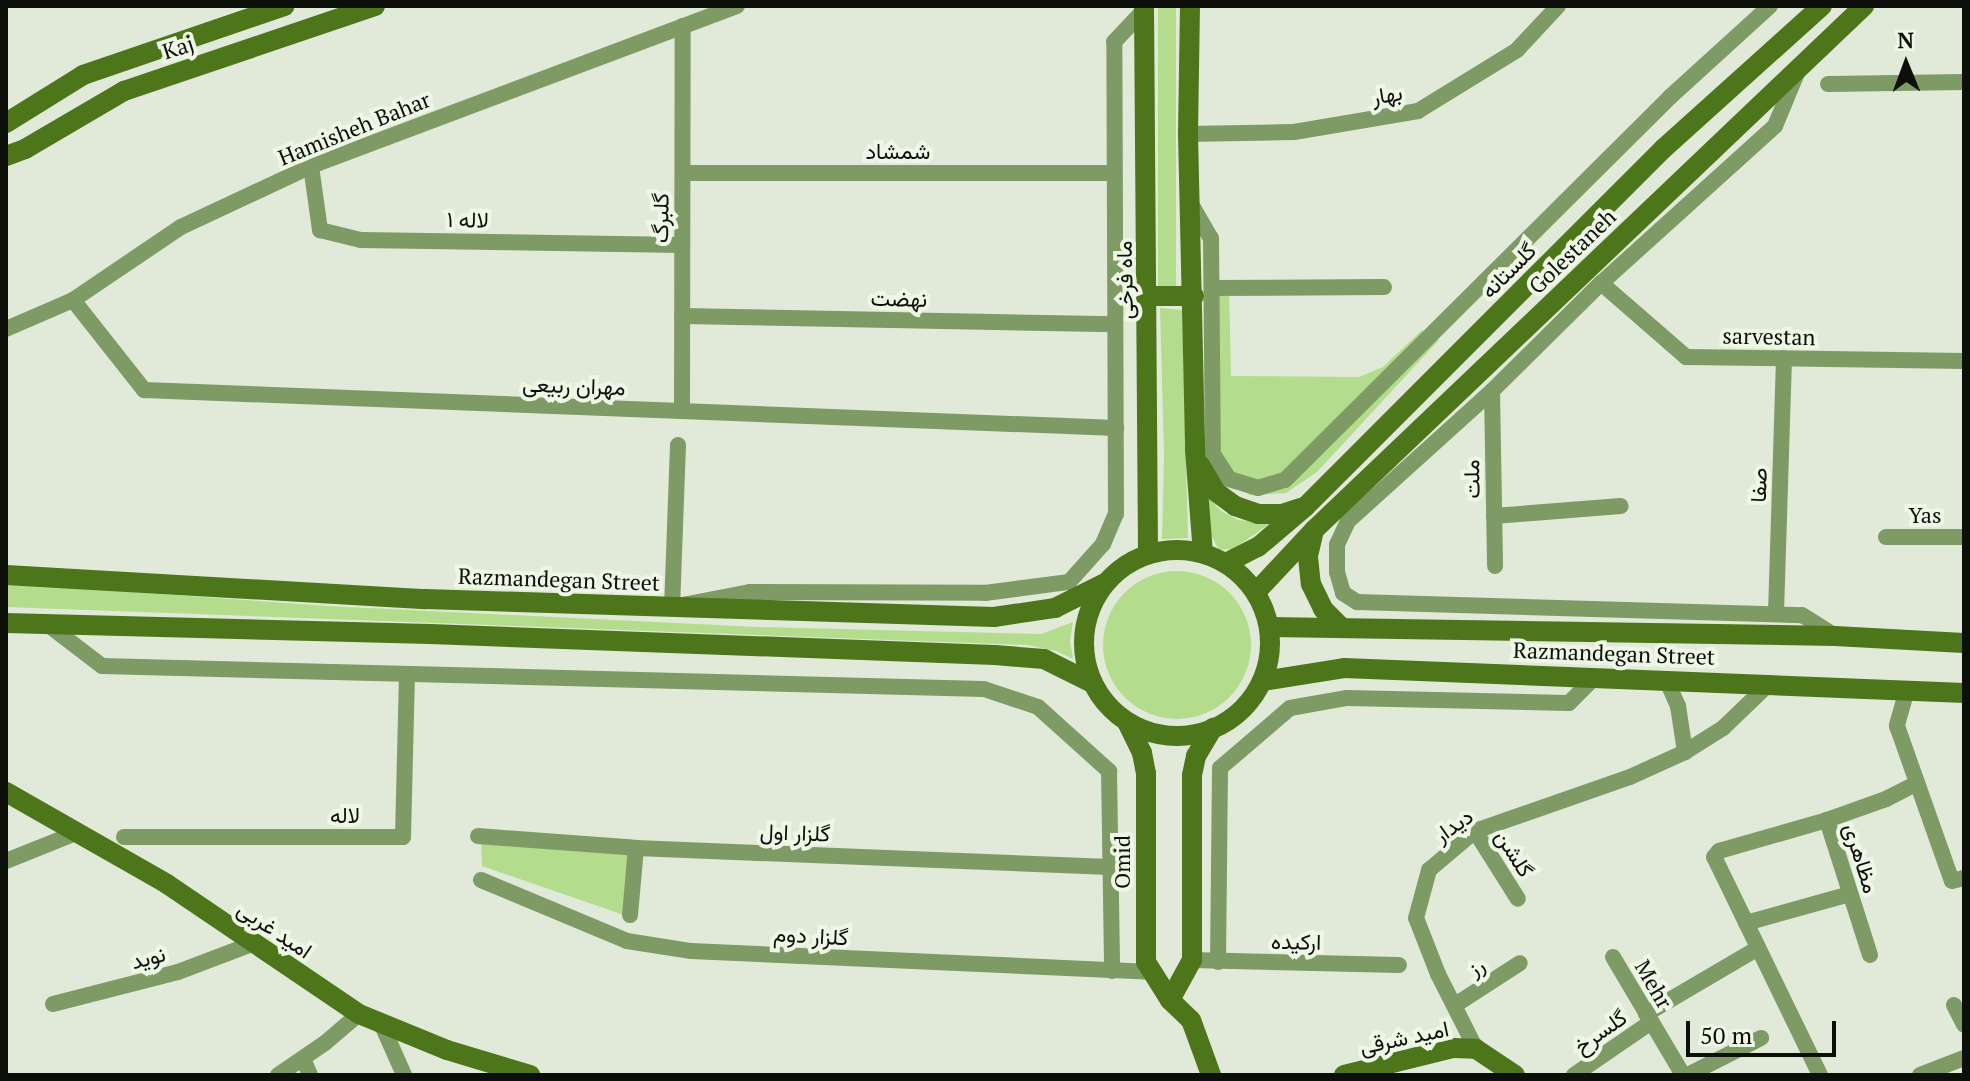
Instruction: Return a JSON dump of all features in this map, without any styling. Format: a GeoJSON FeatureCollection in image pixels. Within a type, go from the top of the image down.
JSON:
{"type":"FeatureCollection","features":[{"type":"Feature","properties":{"kind":"main road","name":"Kaj"},"geometry":{"type":"LineString","coordinates":[[6,123],[83,75],[285,6]]}},
{"type":"Feature","properties":{"kind":"main road"},"geometry":{"type":"LineString","coordinates":[[294,6],[304,31]]}},
{"type":"Feature","properties":{"kind":"main road","name":"Kaj"},"geometry":{"type":"LineString","coordinates":[[6,156],[25,149],[124,91],[375,6]]}},
{"type":"Feature","properties":{"kind":"main road"},"geometry":{"type":"LineString","coordinates":[[1190,6],[1188,134],[1191,204],[1203,292],[1195,450],[1203,553]]}},
{"type":"Feature","properties":{"kind":"main road","name":"گلستانه"},"geometry":{"type":"LineString","coordinates":[[1226,563],[1258,547],[1305,507],[1663,149],[1822,6]]}},
{"type":"Feature","properties":{"kind":"main road","name":"Golestaneh"},"geometry":{"type":"LineString","coordinates":[[1314,530],[1409,443],[1864,6]]}},
{"type":"Feature","properties":{"kind":"main road","name":"ماه فرخی"},"geometry":{"type":"LineString","coordinates":[[1144,8],[1148,554]]}},
{"type":"Feature","properties":{"kind":"main road"},"geometry":{"type":"LineString","coordinates":[[1148,296],[1203,292]]}},
{"type":"Feature","properties":{"kind":"main road"},"geometry":{"type":"LineString","coordinates":[[1195,450],[1202,473],[1216,492],[1235,506],[1258,514],[1282,514],[1305,507]]}},
{"type":"Feature","properties":{"kind":"main road"},"geometry":{"type":"LineString","coordinates":[[1257,591],[1314,530]]}},
{"type":"Feature","properties":{"kind":"main road"},"geometry":{"type":"LineString","coordinates":[[1314,530],[1308,557],[1311,584],[1323,609],[1342,628]]}},
{"type":"Feature","properties":{"kind":"main road"},"geometry":{"type":"LineString","coordinates":[[1175,549],[1203,553],[1226,563],[1257,591],[1269,627],[1269,654],[1263,681],[1233,717],[1213,728],[1171,736],[1151,732],[1127,722],[1107,705],[1092,683],[1084,658],[1084,632],[1091,606],[1105,583],[1124,566],[1148,554],[1175,549]]}},
{"type":"Feature","properties":{"kind":"main road","name":"Razmandegan Street"},"geometry":{"type":"LineString","coordinates":[[6,575],[425,599],[994,617],[1055,608],[1105,583]]}},
{"type":"Feature","properties":{"kind":"main road"},"geometry":{"type":"LineString","coordinates":[[6,623],[430,634],[995,655],[1044,659],[1092,683]]}},
{"type":"Feature","properties":{"kind":"main road","name":"Razmandegan Street"},"geometry":{"type":"LineString","coordinates":[[1269,627],[1835,636],[1964,643]]}},
{"type":"Feature","properties":{"kind":"main road","name":"Razmandegan Street"},"geometry":{"type":"LineString","coordinates":[[1263,681],[1344,668],[1964,693]]}},
{"type":"Feature","properties":{"kind":"main road","name":"Omid"},"geometry":{"type":"LineString","coordinates":[[1127,722],[1142,753],[1146,773],[1146,962],[1170,1000],[1191,1020],[1211,1075]]}},
{"type":"Feature","properties":{"kind":"main road"},"geometry":{"type":"LineString","coordinates":[[1170,1000],[1192,960],[1192,775],[1196,756],[1213,728]]}},
{"type":"Feature","properties":{"kind":"main road","name":"امید غربی"},"geometry":{"type":"LineString","coordinates":[[6,792],[167,884],[359,1014],[447,1050],[530,1075]]}},
{"type":"Feature","properties":{"kind":"main road","name":"امید شرقی"},"geometry":{"type":"LineString","coordinates":[[1344,1075],[1453,1048],[1476,1049],[1515,1075]]}},
{"type":"Feature","properties":{"kind":"street","name":"Hamisheh Bahar"},"geometry":{"type":"LineString","coordinates":[[6,329],[73,300],[181,227],[311,166],[737,6]]}},
{"type":"Feature","properties":{"kind":"street","name":"بهار"},"geometry":{"type":"LineString","coordinates":[[1188,134],[1294,132],[1418,111],[1517,50],[1558,6]]}},
{"type":"Feature","properties":{"kind":"street"},"geometry":{"type":"LineString","coordinates":[[1384,287],[1203,292],[1213,454],[1229,479],[1258,488],[1285,480],[1670,97],[1770,6]]}},
{"type":"Feature","properties":{"kind":"street"},"geometry":{"type":"LineString","coordinates":[[678,445],[672,607],[750,592],[985,593],[1069,582],[1103,544],[1116,514],[1114,42],[1144,8]]}},
{"type":"Feature","properties":{"kind":"street","name":"گلبرگ"},"geometry":{"type":"LineString","coordinates":[[682,411],[683,26]]}},
{"type":"Feature","properties":{"kind":"street"},"geometry":{"type":"LineString","coordinates":[[1799,68],[1775,126],[1601,283],[1492,391],[1348,521],[1337,545],[1337,572],[1343,593],[1357,602],[1776,613],[1802,615],[1835,636]]}},
{"type":"Feature","properties":{"kind":"street"},"geometry":{"type":"LineString","coordinates":[[1828,84],[1964,82]]}},
{"type":"Feature","properties":{"kind":"street","name":"لاله ۱"},"geometry":{"type":"LineString","coordinates":[[311,166],[320,230],[361,240],[682,245]]}},
{"type":"Feature","properties":{"kind":"street","name":"شمشاد"},"geometry":{"type":"LineString","coordinates":[[683,173],[1113,173]]}},
{"type":"Feature","properties":{"kind":"street","name":"sarvestan"},"geometry":{"type":"LineString","coordinates":[[1601,283],[1686,357],[1964,361]]}},
{"type":"Feature","properties":{"kind":"street","name":"مهران ربیعی"},"geometry":{"type":"LineString","coordinates":[[73,300],[144,390],[1116,428]]}},
{"type":"Feature","properties":{"kind":"street","name":"نهضت"},"geometry":{"type":"LineString","coordinates":[[682,316],[1115,324]]}},
{"type":"Feature","properties":{"kind":"street","name":"صفا"},"geometry":{"type":"LineString","coordinates":[[1776,613],[1784,358]]}},
{"type":"Feature","properties":{"kind":"street","name":"ملت"},"geometry":{"type":"LineString","coordinates":[[1492,391],[1495,566]]}},
{"type":"Feature","properties":{"kind":"street"},"geometry":{"type":"LineString","coordinates":[[1494,516],[1621,506]]}},
{"type":"Feature","properties":{"kind":"street","name":"Yas"},"geometry":{"type":"LineString","coordinates":[[1886,537],[1964,537]]}},
{"type":"Feature","properties":{"kind":"street"},"geometry":{"type":"LineString","coordinates":[[47,624],[102,666],[984,689],[1038,707],[1109,771],[1112,971]]}},
{"type":"Feature","properties":{"kind":"street","name":"لاله"},"geometry":{"type":"LineString","coordinates":[[124,837],[403,837],[407,674]]}},
{"type":"Feature","properties":{"kind":"street"},"geometry":{"type":"LineString","coordinates":[[1218,962],[1220,768],[1290,708],[1347,698],[1569,703],[1595,677]]}},
{"type":"Feature","properties":{"kind":"street"},"geometry":{"type":"LineString","coordinates":[[1666,679],[1678,706],[1685,752]]}},
{"type":"Feature","properties":{"kind":"street","name":"دیدار"},"geometry":{"type":"LineString","coordinates":[[1476,1049],[1416,918],[1429,870],[1475,831],[1630,777],[1685,752],[1723,728],[1770,683]]}},
{"type":"Feature","properties":{"kind":"street"},"geometry":{"type":"LineString","coordinates":[[1907,690],[1897,726],[1952,881],[1964,878]]}},
{"type":"Feature","properties":{"kind":"street","name":"مظاهری"},"geometry":{"type":"LineString","coordinates":[[1870,955],[1827,820],[1886,799],[1917,783]]}},
{"type":"Feature","properties":{"kind":"street"},"geometry":{"type":"LineString","coordinates":[[1820,1075],[1714,857],[1719,851],[1827,820]]}},
{"type":"Feature","properties":{"kind":"street","name":"گلشن"},"geometry":{"type":"LineString","coordinates":[[1475,831],[1518,899]]}},
{"type":"Feature","properties":{"kind":"street"},"geometry":{"type":"LineString","coordinates":[[6,861],[76,833]]}},
{"type":"Feature","properties":{"kind":"street","name":"گلزار اول"},"geometry":{"type":"LineString","coordinates":[[478,836],[636,848],[1110,867]]}},
{"type":"Feature","properties":{"kind":"street"},"geometry":{"type":"LineString","coordinates":[[630,915],[636,848]]}},
{"type":"Feature","properties":{"kind":"street","name":"گلزار دوم"},"geometry":{"type":"LineString","coordinates":[[481,880],[627,941],[691,951],[1151,972]]}},
{"type":"Feature","properties":{"kind":"street"},"geometry":{"type":"LineString","coordinates":[[1746,923],[1850,894]]}},
{"type":"Feature","properties":{"kind":"street","name":"نوید"},"geometry":{"type":"LineString","coordinates":[[53,1004],[178,972],[252,944]]}},
{"type":"Feature","properties":{"kind":"street","name":"گلسرخ"},"geometry":{"type":"LineString","coordinates":[[1574,1075],[1648,1018],[1758,948]]}},
{"type":"Feature","properties":{"kind":"street","name":"Mehr"},"geometry":{"type":"LineString","coordinates":[[1613,957],[1685,1075]]}},
{"type":"Feature","properties":{"kind":"street","name":"ارکیده"},"geometry":{"type":"LineString","coordinates":[[1192,960],[1399,965]]}},
{"type":"Feature","properties":{"kind":"street","name":"رز"},"geometry":{"type":"LineString","coordinates":[[1455,1005],[1520,963]]}},
{"type":"Feature","properties":{"kind":"street"},"geometry":{"type":"LineString","coordinates":[[1954,1005],[1964,1025]]}},
{"type":"Feature","properties":{"kind":"street"},"geometry":{"type":"LineString","coordinates":[[278,1075],[306,1067],[359,1014]]}},
{"type":"Feature","properties":{"kind":"street"},"geometry":{"type":"LineString","coordinates":[[381,1023],[404,1075]]}},
{"type":"Feature","properties":{"kind":"street"},"geometry":{"type":"LineString","coordinates":[[1685,1075],[1761,1038]]}},
{"type":"Feature","properties":{"kind":"street"},"geometry":{"type":"LineString","coordinates":[[1920,1075],[1964,1058]]}},
{"type":"Feature","properties":{"kind":"green space"},"geometry":{"type":"Polygon","coordinates":[[[1158,6],[1176,6],[1176,288],[1158,288],[1158,6]]]}},
{"type":"Feature","properties":{"kind":"green space"},"geometry":{"type":"Polygon","coordinates":[[[1229,287],[1231,376],[1359,377],[1383,367],[1422,330],[1439,340],[1317,472],[1286,493],[1250,495],[1220,475],[1206,290],[1229,287]]]}},
{"type":"Feature","properties":{"kind":"green space"},"geometry":{"type":"Polygon","coordinates":[[[1160,308],[1182,310],[1188,538],[1162,539],[1164,455],[1160,308]]]}},
{"type":"Feature","properties":{"kind":"green space"},"geometry":{"type":"Polygon","coordinates":[[[1209,498],[1221,511],[1238,520],[1271,523],[1233,549],[1219,550],[1210,533],[1209,498]]]}},
{"type":"Feature","properties":{"kind":"green space"},"geometry":{"type":"Polygon","coordinates":[[[1177,571],[1205,577],[1229,593],[1245,617],[1251,645],[1245,673],[1229,697],[1205,713],[1177,719],[1149,713],[1125,697],[1109,673],[1103,645],[1109,617],[1125,593],[1149,577],[1177,571]]]}},
{"type":"Feature","properties":{"kind":"green space"},"geometry":{"type":"Polygon","coordinates":[[[6,583],[328,606],[757,627],[1041,634],[1073,622],[1070,641],[1073,659],[1056,651],[1027,645],[6,607],[6,583]]]}},
{"type":"Feature","properties":{"kind":"green space"},"geometry":{"type":"Polygon","coordinates":[[[481,840],[628,855],[624,915],[482,866],[481,840]]]}}]}
